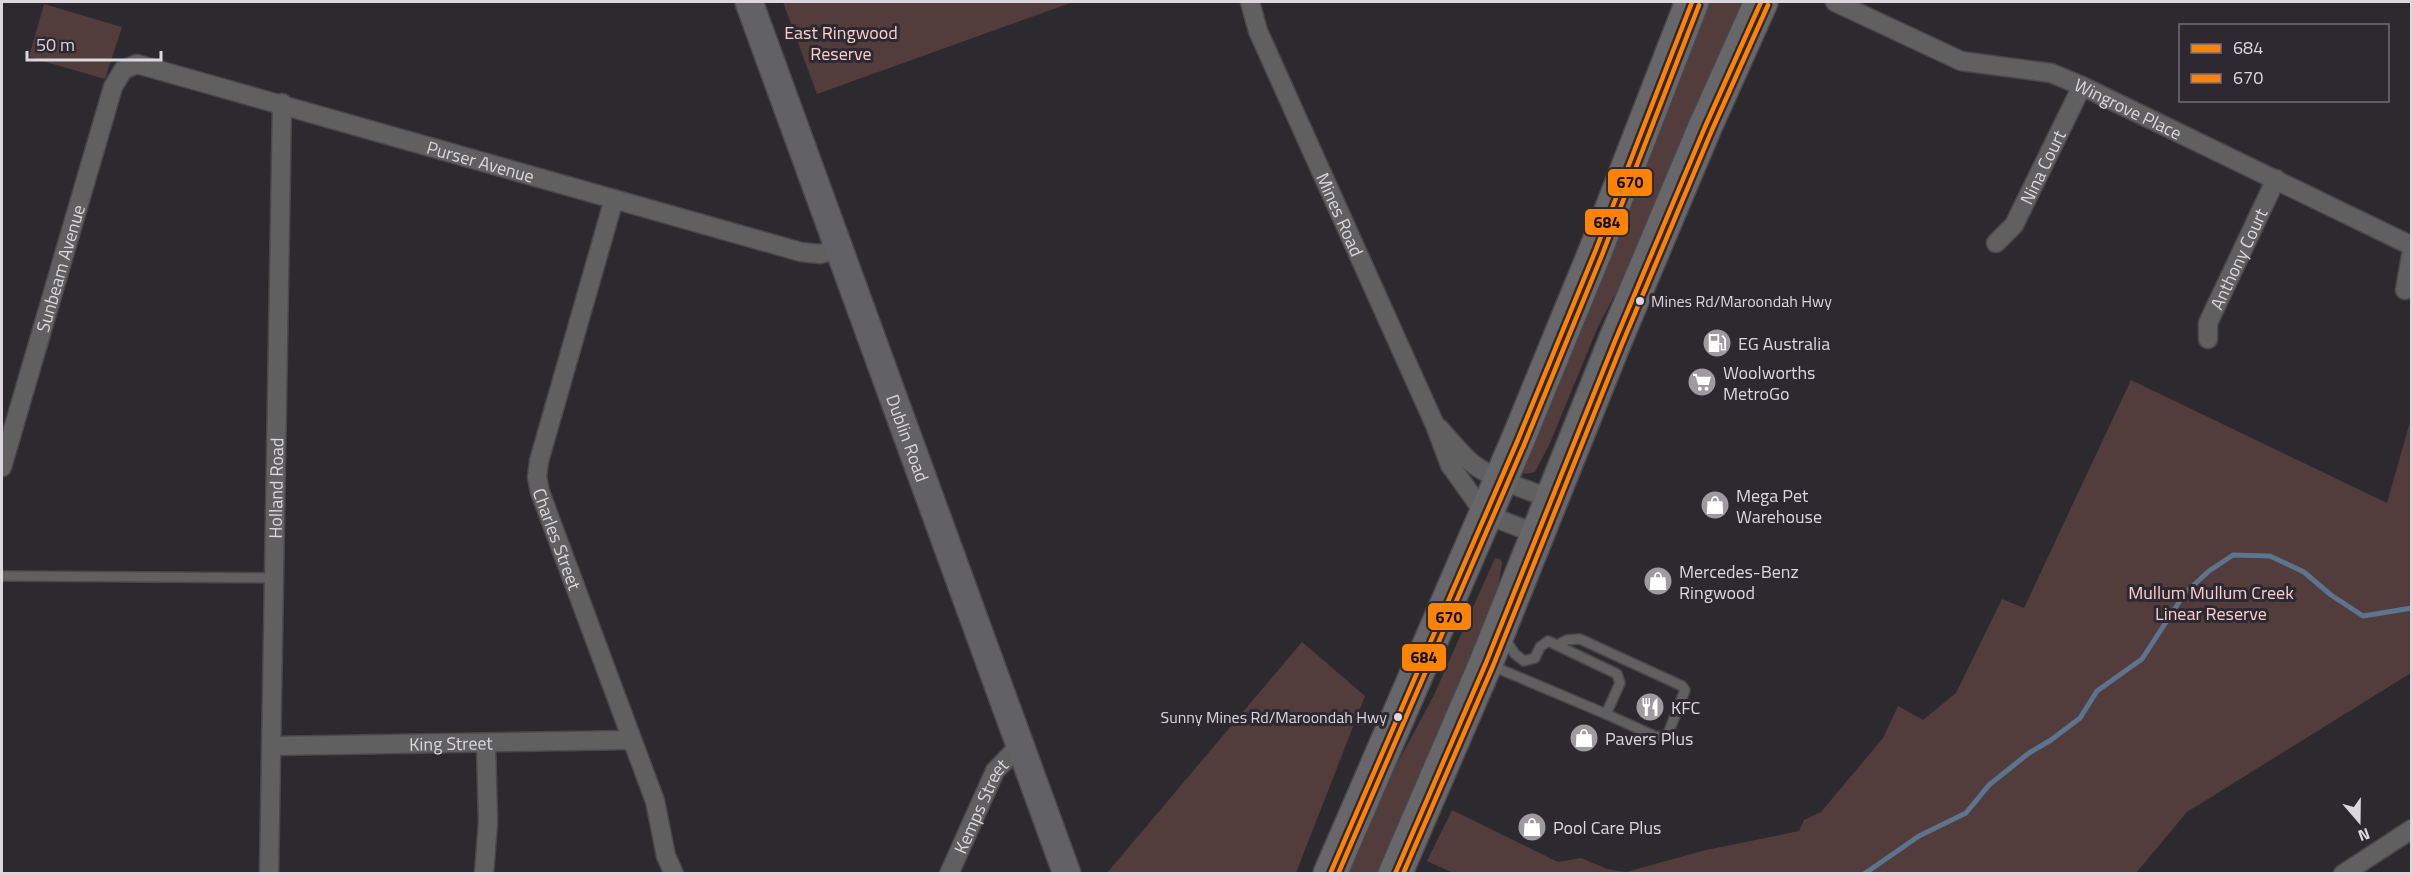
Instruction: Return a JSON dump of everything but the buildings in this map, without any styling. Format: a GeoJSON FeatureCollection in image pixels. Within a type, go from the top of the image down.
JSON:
{"type":"FeatureCollection","features":[{"type":"Feature","properties":{"kind":"highway"},"geometry":{"type":"LineString","coordinates":[[1330,873],[1501,479],[1595,252],[1692,2]]}},
{"type":"Feature","properties":{"kind":"highway"},"geometry":{"type":"LineString","coordinates":[[1395,873],[1486,663],[1691,159],[1761,2]]}},
{"type":"Feature","properties":{"kind":"main road","name":"Dublin Road"},"geometry":{"type":"LineString","coordinates":[[749,2],[1067,873]]}},
{"type":"Feature","properties":{"kind":"street","name":"Mines Road"},"geometry":{"type":"LineString","coordinates":[[1250,2],[1258,31],[1435,425],[1450,465],[1485,514]]}},
{"type":"Feature","properties":{"kind":"street","name":"Wingrove Place"},"geometry":{"type":"LineString","coordinates":[[1835,2],[1961,61],[2051,73],[2276,179],[2412,248],[2405,290]]}},
{"type":"Feature","properties":{"kind":"street","name":"Purser Avenue"},"geometry":{"type":"LineString","coordinates":[[123,70],[137,64],[145,65],[801,252],[820,254],[839,249]]}},
{"type":"Feature","properties":{"kind":"street","name":"Sunbeam Avenue"},"geometry":{"type":"LineString","coordinates":[[2,467],[113,87],[123,70]]}},
{"type":"Feature","properties":{"kind":"street","name":"Nina Court"},"geometry":{"type":"LineString","coordinates":[[1996,243],[2014,225],[2082,86]]}},
{"type":"Feature","properties":{"kind":"street","name":"Holland Road"},"geometry":{"type":"LineString","coordinates":[[269,873],[282,104]]}},
{"type":"Feature","properties":{"kind":"street","name":"Anthony Court"},"geometry":{"type":"LineString","coordinates":[[2208,339],[2208,323],[2276,179]]}},
{"type":"Feature","properties":{"kind":"street","name":"Charles Street"},"geometry":{"type":"LineString","coordinates":[[614,199],[539,461],[537,477],[540,492],[655,801],[666,856],[674,873]]}},
{"type":"Feature","properties":{"kind":"street","name":"Mines Road"},"geometry":{"type":"LineString","coordinates":[[1435,425],[1468,460],[1501,479],[1551,499]]}},
{"type":"Feature","properties":{"kind":"street"},"geometry":{"type":"LineString","coordinates":[[1485,514],[1537,534]]}},
{"type":"Feature","properties":{"kind":"street","name":"King Street"},"geometry":{"type":"LineString","coordinates":[[271,746],[631,740]]}},
{"type":"Feature","properties":{"kind":"street"},"geometry":{"type":"LineString","coordinates":[[484,873],[488,822],[486,744]]}},
{"type":"Feature","properties":{"kind":"street","name":"Kemps Street"},"geometry":{"type":"LineString","coordinates":[[949,873],[995,771],[1020,745]]}},
{"type":"Feature","properties":{"kind":"street"},"geometry":{"type":"LineString","coordinates":[[2351,871],[2412,829]]}},
{"type":"Feature","properties":{"kind":"lane"},"geometry":{"type":"LineString","coordinates":[[2,576],[274,578]]}},
{"type":"Feature","properties":{"kind":"lane"},"geometry":{"type":"LineString","coordinates":[[1499,629],[1515,654],[1524,661],[1535,658],[1540,647],[1548,641],[1617,674],[1620,683],[1606,714]]}},
{"type":"Feature","properties":{"kind":"lane"},"geometry":{"type":"LineString","coordinates":[[1486,663],[1657,737],[1668,734],[1685,690],[1682,686],[1580,639],[1567,640],[1557,645]]}},
{"type":"Feature","properties":{"kind":"green space","name":"East Ringwood Reserve"},"geometry":{"type":"Polygon","coordinates":[[[783,2],[1073,2],[817,94],[783,2]]]}},
{"type":"Feature","properties":{"kind":"green space"},"geometry":{"type":"Polygon","coordinates":[[[1707,2],[1747,2],[1645,236],[1597,329],[1550,443],[1535,472],[1525,474],[1521,470],[1596,292],[1707,2]]]}},
{"type":"Feature","properties":{"kind":"green space"},"geometry":{"type":"Polygon","coordinates":[[[44,4],[122,27],[105,79],[29,57],[44,4]]]}},
{"type":"Feature","properties":{"kind":"green space","name":"Mullum Mullum Creek Linear Reserve"},"geometry":{"type":"Polygon","coordinates":[[[2131,380],[2387,503],[2412,415],[2411,673],[2187,812],[2136,873],[1455,874],[1427,861],[1452,810],[1558,862],[1581,858],[1607,869],[1626,872],[1706,850],[1799,831],[1804,820],[1821,812],[1883,738],[1898,706],[1923,720],[1956,693],[2002,599],[2024,608],[2131,380]]]}},
{"type":"Feature","properties":{"kind":"green space"},"geometry":{"type":"Polygon","coordinates":[[[1495,558],[1502,562],[1497,596],[1380,873],[1344,874],[1381,794],[1434,695],[1495,558]]]}},
{"type":"Feature","properties":{"kind":"green space"},"geometry":{"type":"Polygon","coordinates":[[[1302,642],[1365,696],[1296,873],[1107,873],[1302,642]]]}},
{"type":"Feature","properties":{"kind":"waterway"},"geometry":{"type":"LineString","coordinates":[[1864,874],[1919,836],[1966,813],[1989,785],[2029,753],[2080,718],[2097,691],[2142,659],[2185,593],[2209,571],[2233,555],[2270,556],[2304,572],[2331,595],[2363,616],[2412,608]]}},
{"type":"Feature","properties":{"kind":"transit line","name":"684"},"geometry":{"type":"LineString","coordinates":[[1330,874],[1517,442],[1595,252],[1692,2]]}},
{"type":"Feature","properties":{"kind":"transit line","name":"684"},"geometry":{"type":"LineString","coordinates":[[1395,874],[1486,663],[1615,341],[1705,127],[1761,2]]}},
{"type":"Feature","properties":{"kind":"transit line","name":"670"},"geometry":{"type":"LineString","coordinates":[[1338,874],[1524,445],[1602,255],[1699,5]]}},
{"type":"Feature","properties":{"kind":"transit line","name":"670"},"geometry":{"type":"LineString","coordinates":[[1403,874],[1493,666],[1622,344],[1712,130],[1768,5]]}},
{"type":"Feature","properties":{"kind":"place","name":"Mines Rd/Maroondah Hwy"},"geometry":{"type":"Point","coordinates":[1640,301]}},
{"type":"Feature","properties":{"kind":"place","name":"EG Australia"},"geometry":{"type":"Point","coordinates":[1717,343]}},
{"type":"Feature","properties":{"kind":"place","name":"Woolworths MetroGo"},"geometry":{"type":"Point","coordinates":[1702,382]}},
{"type":"Feature","properties":{"kind":"place","name":"Mega Pet Warehouse"},"geometry":{"type":"Point","coordinates":[1715,505]}},
{"type":"Feature","properties":{"kind":"place","name":"Mercedes-Benz Ringwood"},"geometry":{"type":"Point","coordinates":[1658,581]}},
{"type":"Feature","properties":{"kind":"place","name":"KFC"},"geometry":{"type":"Point","coordinates":[1650,707]}},
{"type":"Feature","properties":{"kind":"place","name":"Sunny Mines Rd/Maroondah Hwy"},"geometry":{"type":"Point","coordinates":[1398,717]}},
{"type":"Feature","properties":{"kind":"place","name":"Pavers Plus"},"geometry":{"type":"Point","coordinates":[1584,738]}},
{"type":"Feature","properties":{"kind":"place","name":"Pool Care Plus"},"geometry":{"type":"Point","coordinates":[1532,827]}}]}
